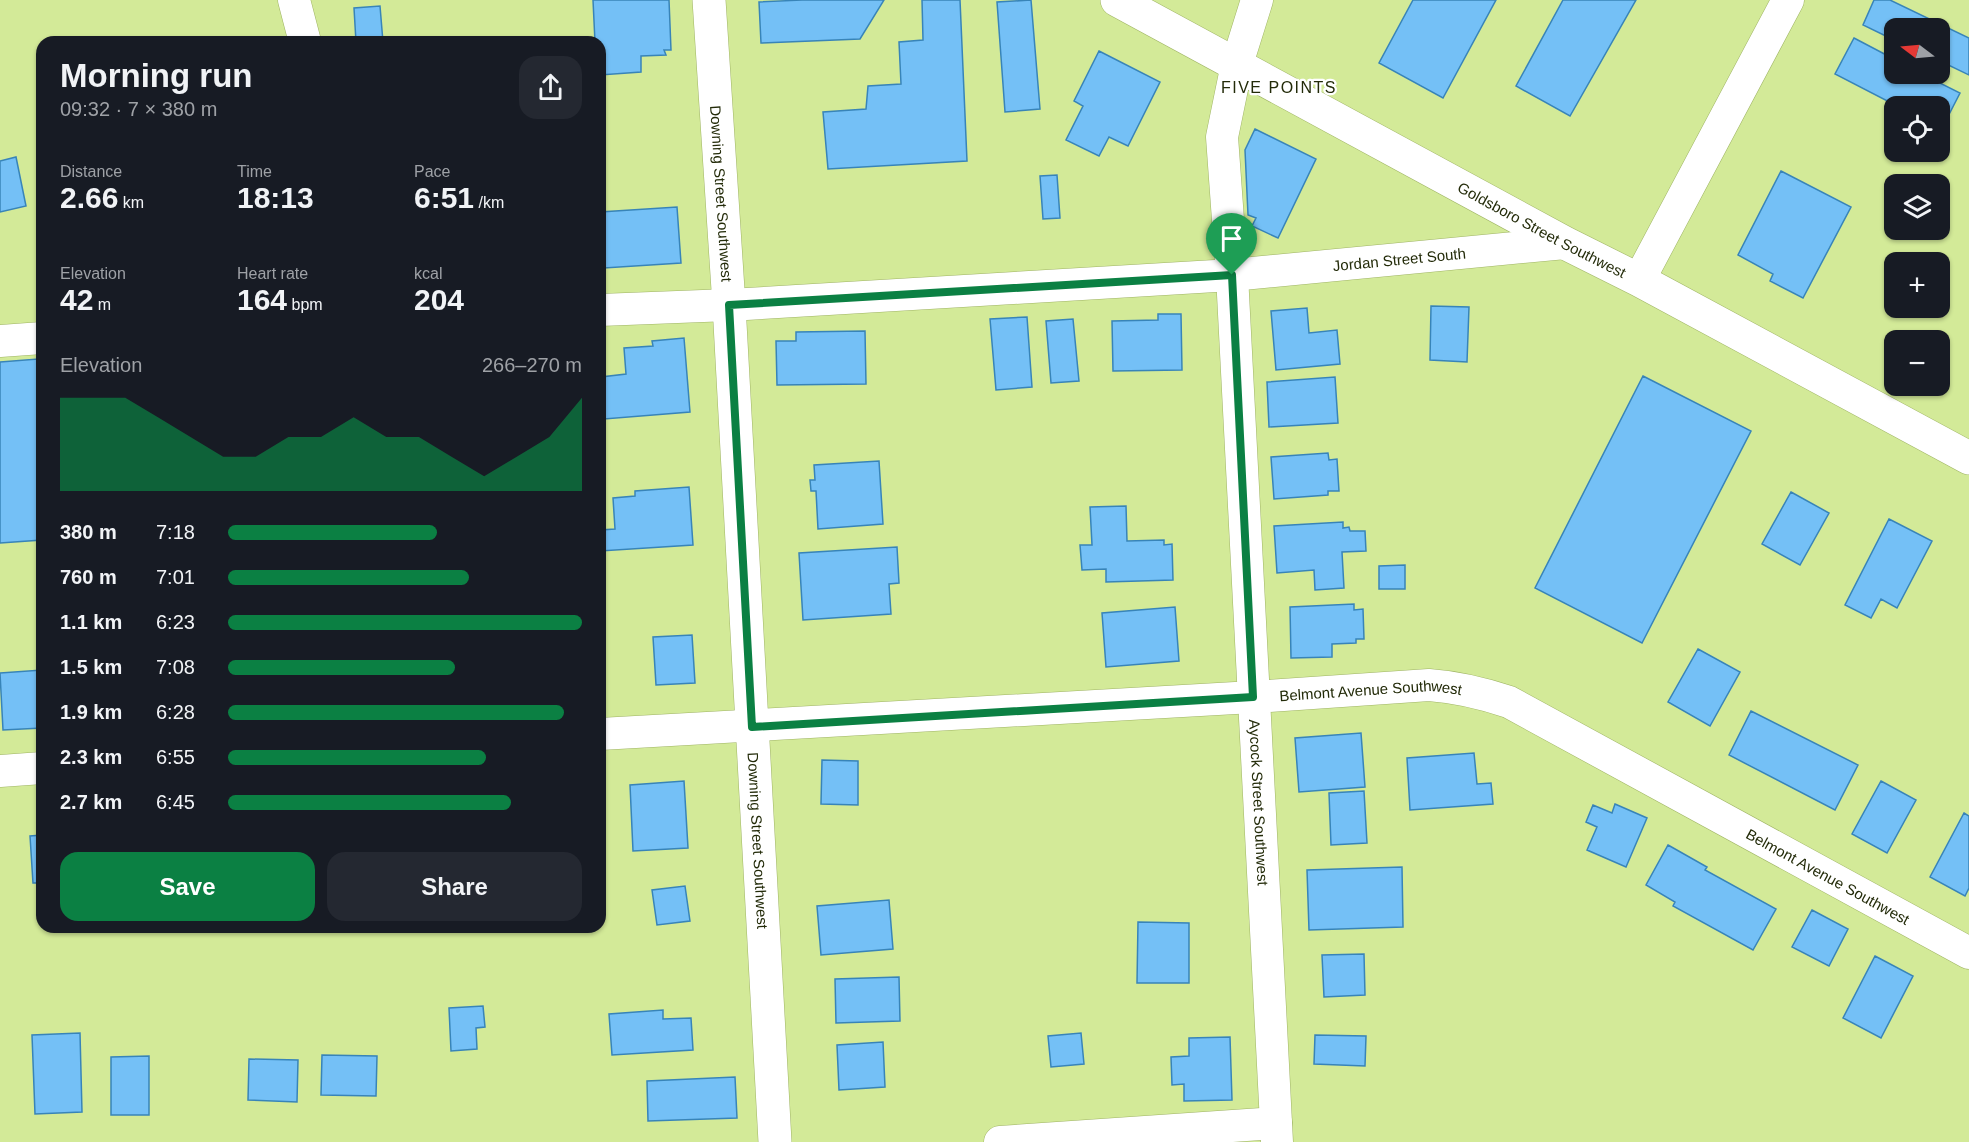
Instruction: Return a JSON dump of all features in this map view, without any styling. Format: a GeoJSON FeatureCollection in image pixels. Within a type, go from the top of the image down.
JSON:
{"type":"FeatureCollection","features":[{"type":"Feature","properties":{"kind":"street"},"geometry":{"type":"LineString","coordinates":[[294,0],[303,36]]}},
{"type":"Feature","properties":{"kind":"street","name":"Downing Street Southwest"},"geometry":{"type":"LineString","coordinates":[[709,0],[729,305],[775,1142]]}},
{"type":"Feature","properties":{"kind":"street","name":"Goldsboro Street Southwest"},"geometry":{"type":"LineString","coordinates":[[1117,0],[1565,243],[1639,280],[1969,458]]}},
{"type":"Feature","properties":{"kind":"street","name":"Aycock Street Southwest"},"geometry":{"type":"LineString","coordinates":[[1257,0],[1237,64],[1222,136],[1232,275],[1276,1133]]}},
{"type":"Feature","properties":{"kind":"street"},"geometry":{"type":"LineString","coordinates":[[1639,280],[1788,0]]}},
{"type":"Feature","properties":{"kind":"street","name":"Jordan Street South"},"geometry":{"type":"LineString","coordinates":[[606,310],[729,305],[1232,275],[1565,243]]}},
{"type":"Feature","properties":{"kind":"street"},"geometry":{"type":"LineString","coordinates":[[0,341],[36,338]]}},
{"type":"Feature","properties":{"kind":"street","name":"Belmont Avenue Southwest"},"geometry":{"type":"LineString","coordinates":[[606,734],[752,727],[1429,685],[1479,692],[1509,702],[1969,953]]}},
{"type":"Feature","properties":{"kind":"street"},"geometry":{"type":"LineString","coordinates":[[0,771],[36,768]]}},
{"type":"Feature","properties":{"kind":"street"},"geometry":{"type":"LineString","coordinates":[[1000,1142],[1276,1133]]}},
{"type":"Feature","properties":{"kind":"building"},"geometry":{"type":"Polygon","coordinates":[[[593,0],[669,0],[671,50],[664,50],[666,55],[641,56],[641,72],[606,75],[606,36],[595,36],[593,0]]]}},
{"type":"Feature","properties":{"kind":"building"},"geometry":{"type":"Polygon","coordinates":[[[884,0],[860,39],[761,43],[759,2],[884,0]]]}},
{"type":"Feature","properties":{"kind":"building"},"geometry":{"type":"Polygon","coordinates":[[[922,0],[960,0],[967,161],[828,169],[823,112],[866,109],[868,86],[901,84],[899,42],[923,40],[922,0]]]}},
{"type":"Feature","properties":{"kind":"building"},"geometry":{"type":"Polygon","coordinates":[[[1031,0],[1040,109],[1005,112],[997,2],[1031,0]]]}},
{"type":"Feature","properties":{"kind":"building"},"geometry":{"type":"Polygon","coordinates":[[[1413,0],[1496,0],[1443,98],[1379,63],[1413,0]]]}},
{"type":"Feature","properties":{"kind":"building"},"geometry":{"type":"Polygon","coordinates":[[[1563,0],[1636,0],[1570,116],[1516,86],[1563,0]]]}},
{"type":"Feature","properties":{"kind":"building"},"geometry":{"type":"Polygon","coordinates":[[[1874,0],[1890,0],[1927,18],[1884,18],[1884,35],[1863,25],[1874,0]]]}},
{"type":"Feature","properties":{"kind":"building"},"geometry":{"type":"Polygon","coordinates":[[[380,6],[382,36],[356,36],[354,8],[380,6]]]}},
{"type":"Feature","properties":{"kind":"building"},"geometry":{"type":"Polygon","coordinates":[[[1950,29],[1969,38],[1969,75],[1950,66],[1950,29]]]}},
{"type":"Feature","properties":{"kind":"building"},"geometry":{"type":"Polygon","coordinates":[[[1854,38],[1884,54],[1884,84],[1942,84],[1960,93],[1950,112],[1950,96],[1884,96],[1884,99],[1835,74],[1854,38]]]}},
{"type":"Feature","properties":{"kind":"building"},"geometry":{"type":"Polygon","coordinates":[[[1099,51],[1160,82],[1128,146],[1109,137],[1099,156],[1066,140],[1083,106],[1074,101],[1099,51]]]}},
{"type":"Feature","properties":{"kind":"building"},"geometry":{"type":"Polygon","coordinates":[[[1255,129],[1316,159],[1278,238],[1252,226],[1256,218],[1248,215],[1245,150],[1255,129]]]}},
{"type":"Feature","properties":{"kind":"building"},"geometry":{"type":"Polygon","coordinates":[[[16,157],[26,206],[0,212],[0,161],[16,157]]]}},
{"type":"Feature","properties":{"kind":"building"},"geometry":{"type":"Polygon","coordinates":[[[1781,171],[1851,207],[1803,298],[1770,281],[1773,274],[1738,255],[1781,171]]]}},
{"type":"Feature","properties":{"kind":"building"},"geometry":{"type":"Polygon","coordinates":[[[1057,175],[1060,218],[1043,219],[1040,176],[1057,175]]]}},
{"type":"Feature","properties":{"kind":"building"},"geometry":{"type":"Polygon","coordinates":[[[677,207],[681,263],[606,268],[606,212],[677,207]]]}},
{"type":"Feature","properties":{"kind":"building"},"geometry":{"type":"Polygon","coordinates":[[[1431,306],[1469,307],[1467,362],[1430,360],[1431,306]]]}},
{"type":"Feature","properties":{"kind":"building"},"geometry":{"type":"Polygon","coordinates":[[[1307,308],[1309,333],[1337,330],[1340,364],[1276,370],[1271,311],[1307,308]]]}},
{"type":"Feature","properties":{"kind":"building"},"geometry":{"type":"Polygon","coordinates":[[[1158,314],[1181,314],[1182,370],[1113,371],[1112,321],[1158,320],[1158,314]]]}},
{"type":"Feature","properties":{"kind":"building"},"geometry":{"type":"Polygon","coordinates":[[[1027,317],[1032,387],[996,390],[990,319],[1027,317]]]}},
{"type":"Feature","properties":{"kind":"building"},"geometry":{"type":"Polygon","coordinates":[[[1073,319],[1079,381],[1051,383],[1046,321],[1073,319]]]}},
{"type":"Feature","properties":{"kind":"building"},"geometry":{"type":"Polygon","coordinates":[[[865,331],[866,384],[777,385],[776,341],[796,341],[796,332],[865,331]]]}},
{"type":"Feature","properties":{"kind":"building"},"geometry":{"type":"Polygon","coordinates":[[[684,338],[690,412],[606,419],[606,376],[626,374],[624,348],[653,346],[652,341],[684,338]]]}},
{"type":"Feature","properties":{"kind":"building"},"geometry":{"type":"Polygon","coordinates":[[[36,359],[36,540],[0,543],[0,362],[36,359]]]}},
{"type":"Feature","properties":{"kind":"building"},"geometry":{"type":"Polygon","coordinates":[[[1643,376],[1751,431],[1642,643],[1535,588],[1643,376]]]}},
{"type":"Feature","properties":{"kind":"building"},"geometry":{"type":"Polygon","coordinates":[[[1335,377],[1338,423],[1269,427],[1267,382],[1335,377]]]}},
{"type":"Feature","properties":{"kind":"building"},"geometry":{"type":"Polygon","coordinates":[[[1328,453],[1329,460],[1337,459],[1339,491],[1328,491],[1328,495],[1274,499],[1271,457],[1328,453]]]}},
{"type":"Feature","properties":{"kind":"building"},"geometry":{"type":"Polygon","coordinates":[[[879,461],[883,524],[818,529],[816,491],[811,491],[810,480],[815,480],[814,465],[879,461]]]}},
{"type":"Feature","properties":{"kind":"building"},"geometry":{"type":"Polygon","coordinates":[[[689,487],[693,545],[606,551],[606,530],[615,529],[613,498],[635,496],[635,491],[689,487]]]}},
{"type":"Feature","properties":{"kind":"building"},"geometry":{"type":"Polygon","coordinates":[[[1791,492],[1829,513],[1800,565],[1762,544],[1791,492]]]}},
{"type":"Feature","properties":{"kind":"building"},"geometry":{"type":"Polygon","coordinates":[[[1126,506],[1127,541],[1164,540],[1164,545],[1172,544],[1173,580],[1106,582],[1106,569],[1082,570],[1080,545],[1092,545],[1090,507],[1126,506]]]}},
{"type":"Feature","properties":{"kind":"building"},"geometry":{"type":"Polygon","coordinates":[[[1889,519],[1932,541],[1897,608],[1881,599],[1871,618],[1845,605],[1889,519]]]}},
{"type":"Feature","properties":{"kind":"building"},"geometry":{"type":"Polygon","coordinates":[[[1343,522],[1343,528],[1349,527],[1350,531],[1365,531],[1366,551],[1342,552],[1344,588],[1315,590],[1314,570],[1277,573],[1274,526],[1343,522]]]}},
{"type":"Feature","properties":{"kind":"building"},"geometry":{"type":"Polygon","coordinates":[[[897,547],[899,583],[889,584],[891,614],[803,620],[799,553],[897,547]]]}},
{"type":"Feature","properties":{"kind":"building"},"geometry":{"type":"Polygon","coordinates":[[[1405,565],[1405,589],[1379,589],[1379,566],[1405,565]]]}},
{"type":"Feature","properties":{"kind":"building"},"geometry":{"type":"Polygon","coordinates":[[[1354,604],[1354,610],[1363,609],[1364,639],[1356,639],[1356,643],[1332,644],[1332,657],[1291,658],[1290,607],[1354,604]]]}},
{"type":"Feature","properties":{"kind":"building"},"geometry":{"type":"Polygon","coordinates":[[[1175,607],[1179,661],[1106,667],[1102,613],[1175,607]]]}},
{"type":"Feature","properties":{"kind":"building"},"geometry":{"type":"Polygon","coordinates":[[[692,635],[695,683],[656,685],[653,637],[692,635]]]}},
{"type":"Feature","properties":{"kind":"building"},"geometry":{"type":"Polygon","coordinates":[[[1698,649],[1740,672],[1710,726],[1668,702],[1698,649]]]}},
{"type":"Feature","properties":{"kind":"building"},"geometry":{"type":"Polygon","coordinates":[[[36,670],[36,728],[3,730],[0,673],[36,670]]]}},
{"type":"Feature","properties":{"kind":"building"},"geometry":{"type":"Polygon","coordinates":[[[1751,711],[1858,765],[1835,810],[1729,755],[1751,711]]]}},
{"type":"Feature","properties":{"kind":"building"},"geometry":{"type":"Polygon","coordinates":[[[1361,733],[1365,787],[1299,792],[1295,738],[1361,733]]]}},
{"type":"Feature","properties":{"kind":"building"},"geometry":{"type":"Polygon","coordinates":[[[1474,753],[1477,784],[1491,783],[1493,804],[1410,810],[1407,758],[1474,753]]]}},
{"type":"Feature","properties":{"kind":"building"},"geometry":{"type":"Polygon","coordinates":[[[822,760],[858,761],[858,805],[821,804],[822,760]]]}},
{"type":"Feature","properties":{"kind":"building"},"geometry":{"type":"Polygon","coordinates":[[[684,781],[688,848],[633,851],[630,785],[684,781]]]}},
{"type":"Feature","properties":{"kind":"building"},"geometry":{"type":"Polygon","coordinates":[[[1881,781],[1916,800],[1887,853],[1852,834],[1881,781]]]}},
{"type":"Feature","properties":{"kind":"building"},"geometry":{"type":"Polygon","coordinates":[[[1364,791],[1367,843],[1331,845],[1329,793],[1364,791]]]}},
{"type":"Feature","properties":{"kind":"building"},"geometry":{"type":"Polygon","coordinates":[[[1615,804],[1647,818],[1626,867],[1587,850],[1597,827],[1586,822],[1593,805],[1612,813],[1615,804]]]}},
{"type":"Feature","properties":{"kind":"building"},"geometry":{"type":"Polygon","coordinates":[[[1964,813],[1969,816],[1969,888],[1965,896],[1930,877],[1964,813]]]}},
{"type":"Feature","properties":{"kind":"building"},"geometry":{"type":"Polygon","coordinates":[[[30,836],[36,836],[36,883],[33,883],[30,836]]]}},
{"type":"Feature","properties":{"kind":"building"},"geometry":{"type":"Polygon","coordinates":[[[1668,845],[1707,867],[1705,870],[1776,909],[1753,950],[1673,906],[1675,902],[1646,885],[1668,845]]]}},
{"type":"Feature","properties":{"kind":"building"},"geometry":{"type":"Polygon","coordinates":[[[1402,867],[1403,927],[1309,930],[1307,870],[1402,867]]]}},
{"type":"Feature","properties":{"kind":"building"},"geometry":{"type":"Polygon","coordinates":[[[685,886],[690,921],[657,925],[652,890],[685,886]]]}},
{"type":"Feature","properties":{"kind":"building"},"geometry":{"type":"Polygon","coordinates":[[[889,900],[893,949],[821,955],[817,906],[889,900]]]}},
{"type":"Feature","properties":{"kind":"building"},"geometry":{"type":"Polygon","coordinates":[[[1812,910],[1848,929],[1829,966],[1792,947],[1812,910]]]}},
{"type":"Feature","properties":{"kind":"building"},"geometry":{"type":"Polygon","coordinates":[[[1138,922],[1189,923],[1189,983],[1137,983],[1138,922]]]}},
{"type":"Feature","properties":{"kind":"building"},"geometry":{"type":"Polygon","coordinates":[[[1364,954],[1365,995],[1324,997],[1322,955],[1364,954]]]}},
{"type":"Feature","properties":{"kind":"building"},"geometry":{"type":"Polygon","coordinates":[[[1875,956],[1913,976],[1881,1038],[1843,1018],[1875,956]]]}},
{"type":"Feature","properties":{"kind":"building"},"geometry":{"type":"Polygon","coordinates":[[[899,977],[900,1021],[836,1023],[835,979],[899,977]]]}},
{"type":"Feature","properties":{"kind":"building"},"geometry":{"type":"Polygon","coordinates":[[[483,1006],[485,1027],[476,1028],[477,1049],[451,1051],[449,1008],[483,1006]]]}},
{"type":"Feature","properties":{"kind":"building"},"geometry":{"type":"Polygon","coordinates":[[[663,1010],[663,1019],[691,1018],[693,1050],[612,1055],[609,1014],[663,1010]]]}},
{"type":"Feature","properties":{"kind":"building"},"geometry":{"type":"Polygon","coordinates":[[[80,1033],[82,1112],[35,1114],[32,1035],[80,1033]]]}},
{"type":"Feature","properties":{"kind":"building"},"geometry":{"type":"Polygon","coordinates":[[[1081,1033],[1084,1064],[1051,1067],[1048,1036],[1081,1033]]]}},
{"type":"Feature","properties":{"kind":"building"},"geometry":{"type":"Polygon","coordinates":[[[1315,1035],[1366,1036],[1365,1066],[1314,1064],[1315,1035]]]}},
{"type":"Feature","properties":{"kind":"building"},"geometry":{"type":"Polygon","coordinates":[[[1230,1037],[1232,1100],[1184,1101],[1184,1084],[1172,1085],[1171,1057],[1189,1056],[1189,1038],[1230,1037]]]}},
{"type":"Feature","properties":{"kind":"building"},"geometry":{"type":"Polygon","coordinates":[[[883,1042],[885,1087],[839,1090],[837,1045],[883,1042]]]}},
{"type":"Feature","properties":{"kind":"building"},"geometry":{"type":"Polygon","coordinates":[[[322,1055],[377,1056],[376,1096],[321,1095],[322,1055]]]}},
{"type":"Feature","properties":{"kind":"building"},"geometry":{"type":"Polygon","coordinates":[[[149,1056],[149,1115],[111,1115],[111,1057],[149,1056]]]}},
{"type":"Feature","properties":{"kind":"building"},"geometry":{"type":"Polygon","coordinates":[[[249,1059],[298,1060],[297,1102],[248,1100],[249,1059]]]}},
{"type":"Feature","properties":{"kind":"building"},"geometry":{"type":"Polygon","coordinates":[[[735,1077],[737,1118],[648,1121],[647,1081],[735,1077]]]}},
{"type":"Feature","properties":{"kind":"district","name":"FIVE POINTS"},"geometry":{"type":"Point","coordinates":[1279,87]}},
{"type":"Feature","properties":{"kind":"route"},"geometry":{"type":"LineString","coordinates":[[1232,275],[1253,697],[752,727],[729,305],[1232,275]]}}]}
